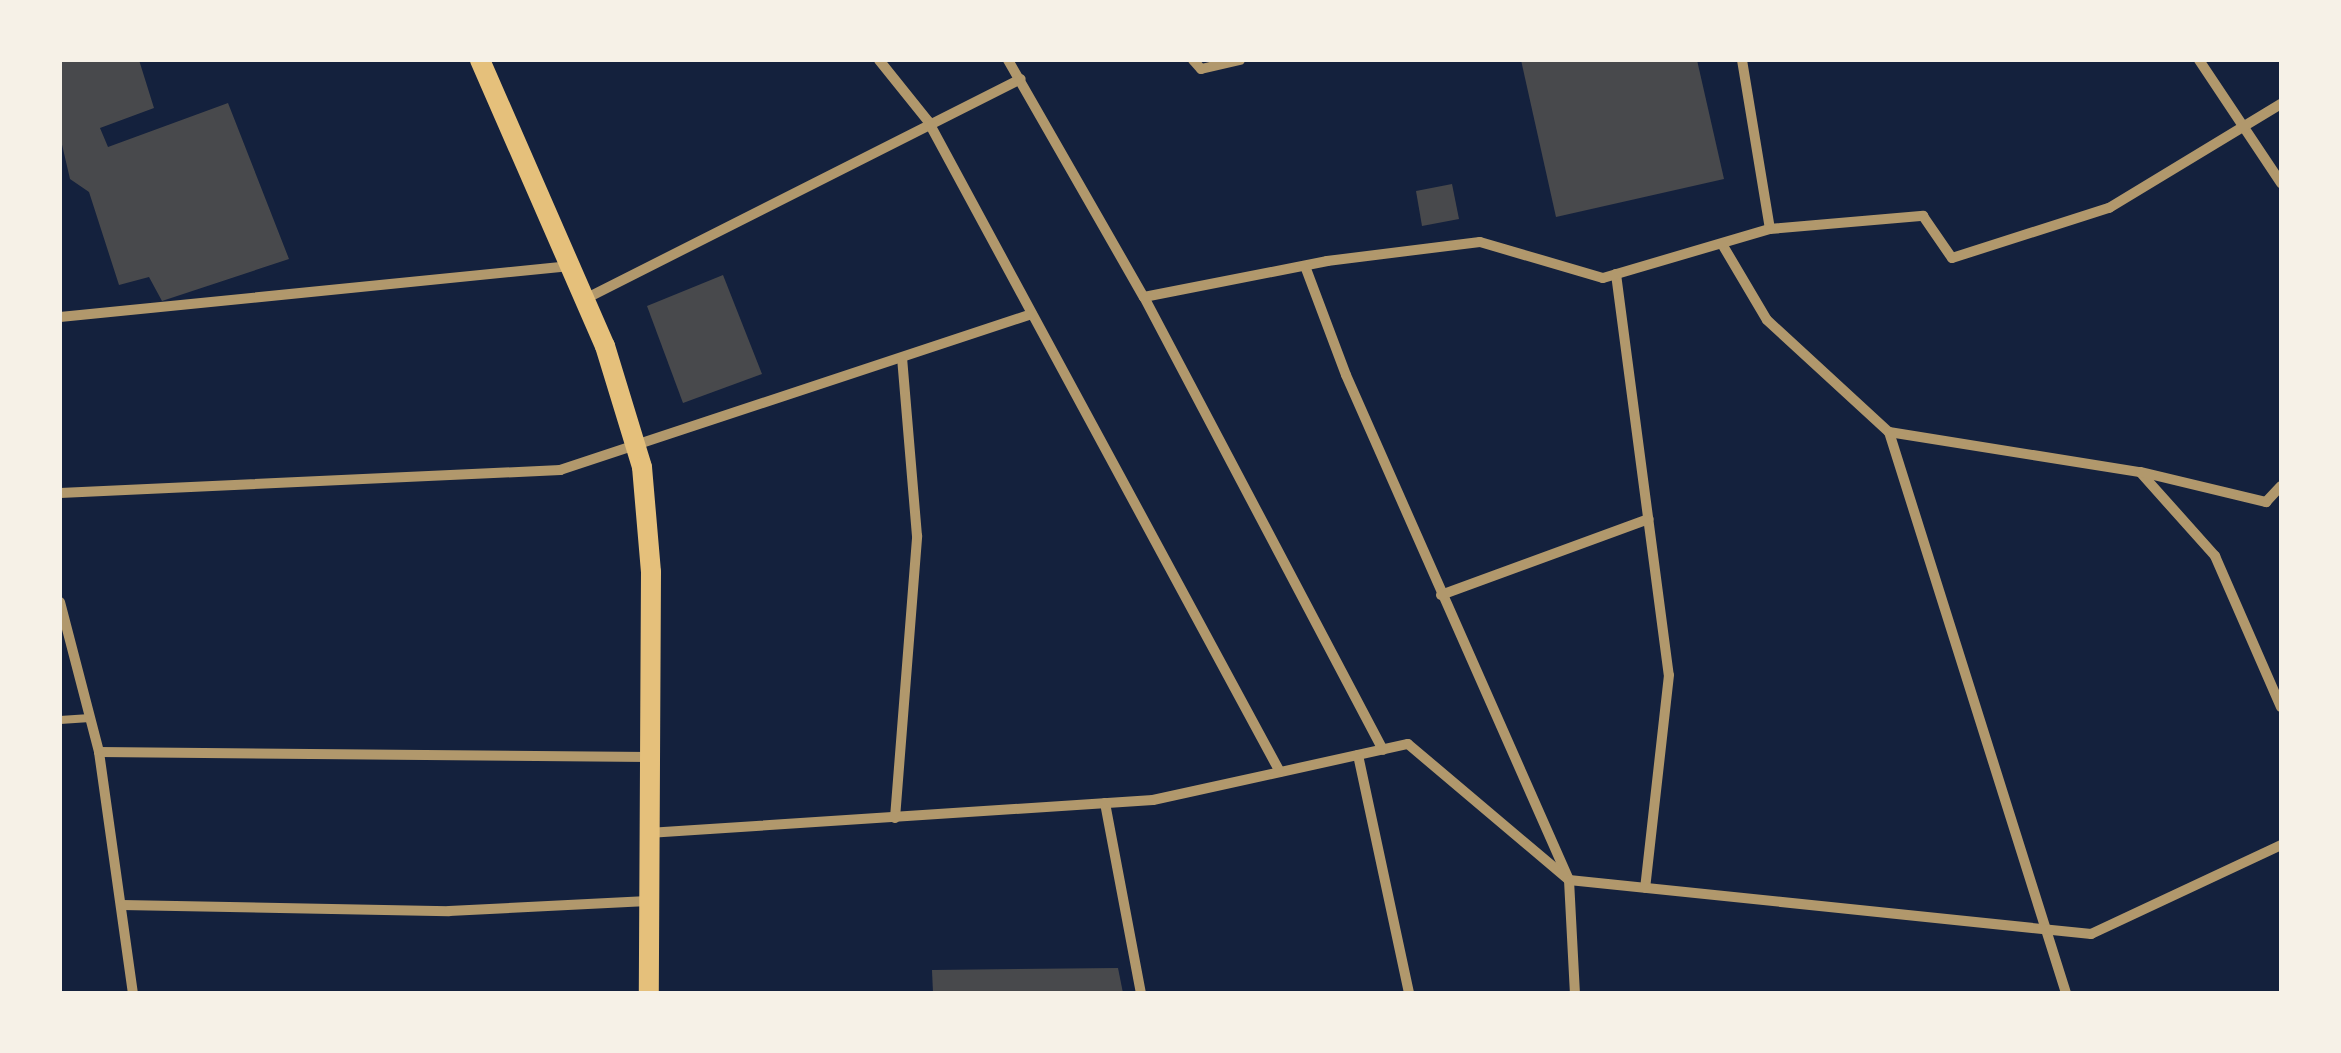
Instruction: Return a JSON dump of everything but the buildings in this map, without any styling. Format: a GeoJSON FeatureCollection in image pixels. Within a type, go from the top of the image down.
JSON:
{"type":"FeatureCollection","features":[{"type":"Feature","properties":{"kind":"main road"},"geometry":{"type":"LineString","coordinates":[[480,60],[584,299],[636,448],[651,572],[649,993]]}},
{"type":"Feature","properties":{"kind":"street"},"geometry":{"type":"LineString","coordinates":[[879,60],[928,121],[1280,772]]}},
{"type":"Feature","properties":{"kind":"street"},"geometry":{"type":"LineString","coordinates":[[1008,60],[1144,297],[1383,750]]}},
{"type":"Feature","properties":{"kind":"street"},"geometry":{"type":"LineString","coordinates":[[1197,65],[1238,60]]}},
{"type":"Feature","properties":{"kind":"street"},"geometry":{"type":"LineString","coordinates":[[1742,60],[1770,229]]}},
{"type":"Feature","properties":{"kind":"street"},"geometry":{"type":"LineString","coordinates":[[2199,60],[2281,184]]}},
{"type":"Feature","properties":{"kind":"street"},"geometry":{"type":"LineString","coordinates":[[584,299],[928,121],[1021,79]]}},
{"type":"Feature","properties":{"kind":"street"},"geometry":{"type":"LineString","coordinates":[[1144,297],[1304,266],[1480,242],[1603,278],[1770,229],[1923,216],[1952,258],[2109,208],[2244,130],[2281,104]]}},
{"type":"Feature","properties":{"kind":"street"},"geometry":{"type":"LineString","coordinates":[[1722,244],[1767,320],[1889,432],[2042,930],[2066,993]]}},
{"type":"Feature","properties":{"kind":"street"},"geometry":{"type":"LineString","coordinates":[[60,316],[570,266]]}},
{"type":"Feature","properties":{"kind":"street"},"geometry":{"type":"LineString","coordinates":[[1304,266],[1441,595],[1517,751],[1569,880],[1575,993]]}},
{"type":"Feature","properties":{"kind":"street"},"geometry":{"type":"LineString","coordinates":[[1616,274],[1669,675],[1645,888]]}},
{"type":"Feature","properties":{"kind":"street"},"geometry":{"type":"LineString","coordinates":[[60,493],[560,470],[1032,314]]}},
{"type":"Feature","properties":{"kind":"street"},"geometry":{"type":"LineString","coordinates":[[894,818],[916,536],[902,358]]}},
{"type":"Feature","properties":{"kind":"street"},"geometry":{"type":"LineString","coordinates":[[1889,432],[2140,472],[2266,502],[2281,486]]}},
{"type":"Feature","properties":{"kind":"street"},"geometry":{"type":"LineString","coordinates":[[2140,472],[2215,556],[2281,707]]}},
{"type":"Feature","properties":{"kind":"street"},"geometry":{"type":"LineString","coordinates":[[1441,595],[1649,519]]}},
{"type":"Feature","properties":{"kind":"street"},"geometry":{"type":"LineString","coordinates":[[60,602],[99,752],[132,993]]}},
{"type":"Feature","properties":{"kind":"street"},"geometry":{"type":"LineString","coordinates":[[648,833],[1153,800],[1408,744],[1569,880],[2092,934],[2281,845]]}},
{"type":"Feature","properties":{"kind":"street"},"geometry":{"type":"LineString","coordinates":[[99,752],[649,757]]}},
{"type":"Feature","properties":{"kind":"street"},"geometry":{"type":"LineString","coordinates":[[1358,755],[1409,993]]}},
{"type":"Feature","properties":{"kind":"street"},"geometry":{"type":"LineString","coordinates":[[1105,803],[1141,993]]}},
{"type":"Feature","properties":{"kind":"street"},"geometry":{"type":"LineString","coordinates":[[122,905],[450,911],[648,900]]}},
{"type":"Feature","properties":{"kind":"lane"},"geometry":{"type":"LineString","coordinates":[[60,720],[90,718]]}}]}
